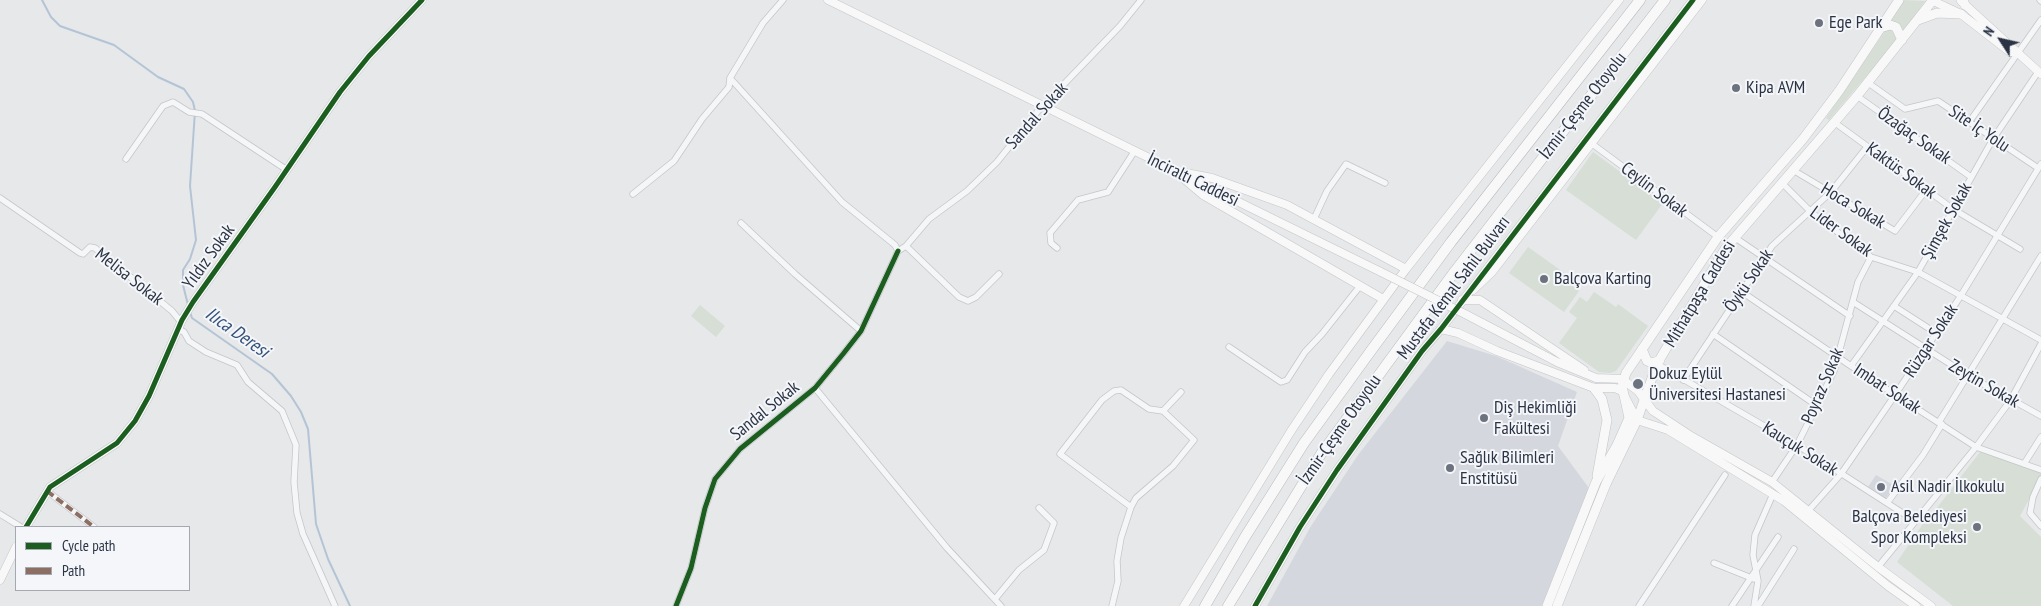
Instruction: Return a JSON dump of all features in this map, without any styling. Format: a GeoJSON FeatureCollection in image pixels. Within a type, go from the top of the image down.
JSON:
{"type":"FeatureCollection","features":[{"type":"Feature","properties":{"kind":"highway","name":"İzmir-Çeşme Otoyolu"},"geometry":{"type":"LineString","coordinates":[[1204,606],[1244,537],[1304,443],[1364,359],[1451,242],[1640,0]]}},
{"type":"Feature","properties":{"kind":"highway","name":"İzmir-Çeşme Otoyolu"},"geometry":{"type":"LineString","coordinates":[[1228,606],[1326,446],[1455,271],[1665,0]]}},
{"type":"Feature","properties":{"kind":"main road","name":"Yıldız Sokak"},"geometry":{"type":"LineString","coordinates":[[27,526],[47,491],[56,482],[117,442],[135,421],[150,396],[180,324],[193,302],[340,92],[422,0]]}},
{"type":"Feature","properties":{"kind":"main road","name":"İnciraltı Caddesi"},"geometry":{"type":"LineString","coordinates":[[828,0],[1465,314],[1557,362],[1594,384]]}},
{"type":"Feature","properties":{"kind":"main road"},"geometry":{"type":"LineString","coordinates":[[1184,606],[1291,431],[1383,299],[1619,0]]}},
{"type":"Feature","properties":{"kind":"main road","name":"Mustafa Kemal Sahil Bulvarı"},"geometry":{"type":"LineString","coordinates":[[1254,606],[1300,527],[1337,470],[1422,351],[1441,329],[1693,0]]}},
{"type":"Feature","properties":{"kind":"main road","name":"Mustafa Kemal Sahil Bulvarı"},"geometry":{"type":"LineString","coordinates":[[1465,297],[1479,286],[1702,0]]}},
{"type":"Feature","properties":{"kind":"main road","name":"Mithatpaşa Caddesi"},"geometry":{"type":"LineString","coordinates":[[1547,606],[1629,418],[1622,391],[1622,379],[1718,238],[1804,139],[1839,91],[1899,0]]}},
{"type":"Feature","properties":{"kind":"main road"},"geometry":{"type":"LineString","coordinates":[[1932,0],[1962,5],[2014,47],[2016,53],[2039,73]]}},
{"type":"Feature","properties":{"kind":"main road","name":"Mithatpaşa Caddesi"},"geometry":{"type":"LineString","coordinates":[[1557,606],[1601,483],[1637,420],[1658,362],[1725,249],[1857,96],[1932,0]]}},
{"type":"Feature","properties":{"kind":"main road"},"geometry":{"type":"LineString","coordinates":[[1918,20],[1962,5]]}},
{"type":"Feature","properties":{"kind":"main road"},"geometry":{"type":"LineString","coordinates":[[1879,29],[1894,25],[1899,30],[1902,40]]}},
{"type":"Feature","properties":{"kind":"main road"},"geometry":{"type":"LineString","coordinates":[[1174,170],[1212,178],[1287,205],[1379,257],[1406,269]]}},
{"type":"Feature","properties":{"kind":"main road"},"geometry":{"type":"LineString","coordinates":[[1174,170],[1203,195],[1383,299]]}},
{"type":"Feature","properties":{"kind":"main road"},"geometry":{"type":"LineString","coordinates":[[1479,286],[1480,300]]}},
{"type":"Feature","properties":{"kind":"main road"},"geometry":{"type":"LineString","coordinates":[[1465,297],[1480,300],[1594,384],[1602,399],[1607,420],[1601,483]]}},
{"type":"Feature","properties":{"kind":"main road"},"geometry":{"type":"LineString","coordinates":[[1441,329],[1458,333],[1497,351],[1594,384],[1622,391],[1637,420],[1668,430],[1773,494],[1916,606]]}},
{"type":"Feature","properties":{"kind":"main road"},"geometry":{"type":"LineString","coordinates":[[1642,350],[1647,361],[1658,362]]}},
{"type":"Feature","properties":{"kind":"main road"},"geometry":{"type":"LineString","coordinates":[[1594,384],[1622,379],[1644,398],[1653,410],[1772,482],[1878,567],[1931,606]]}},
{"type":"Feature","properties":{"kind":"main road"},"geometry":{"type":"LineString","coordinates":[[0,580],[15,549]]}},
{"type":"Feature","properties":{"kind":"street"},"geometry":{"type":"LineString","coordinates":[[633,194],[674,161],[702,119],[729,87],[730,78],[763,23],[783,0]]}},
{"type":"Feature","properties":{"kind":"street","name":"Sandal Sokak"},"geometry":{"type":"LineString","coordinates":[[676,606],[691,568],[705,508],[715,479],[740,449],[815,388],[861,331],[898,251],[906,246],[929,219],[967,190],[997,162],[1044,106],[1141,0]]}},
{"type":"Feature","properties":{"kind":"street"},"geometry":{"type":"LineString","coordinates":[[1970,121],[2041,20]]}},
{"type":"Feature","properties":{"kind":"street","name":"Şimşek Sokak"},"geometry":{"type":"LineString","coordinates":[[1851,366],[1918,272],[1993,139],[2039,73]]}},
{"type":"Feature","properties":{"kind":"street"},"geometry":{"type":"LineString","coordinates":[[730,78],[842,202],[895,245],[898,251]]}},
{"type":"Feature","properties":{"kind":"street","name":"Site İç Yolu"},"geometry":{"type":"LineString","coordinates":[[1868,82],[1905,109],[1938,101],[1970,121],[1993,139],[2040,166]]}},
{"type":"Feature","properties":{"kind":"street","name":"Özağaç Sokak"},"geometry":{"type":"LineString","coordinates":[[1857,96],[1971,177]]}},
{"type":"Feature","properties":{"kind":"street"},"geometry":{"type":"LineString","coordinates":[[126,159],[163,106],[173,102],[189,112],[202,114],[287,170]]}},
{"type":"Feature","properties":{"kind":"street","name":"Kaktüs Sokak"},"geometry":{"type":"LineString","coordinates":[[1834,122],[1953,209],[2020,249]]}},
{"type":"Feature","properties":{"kind":"street","name":"Ceylin Sokak"},"geometry":{"type":"LineString","coordinates":[[1591,143],[1718,238]]}},
{"type":"Feature","properties":{"kind":"street","name":"Öykü Sokak"},"geometry":{"type":"LineString","coordinates":[[1683,380],[1772,246],[1831,192],[1867,147]]}},
{"type":"Feature","properties":{"kind":"street"},"geometry":{"type":"LineString","coordinates":[[1057,248],[1052,243],[1050,233],[1078,200],[1108,192],[1134,152]]}},
{"type":"Feature","properties":{"kind":"street"},"geometry":{"type":"LineString","coordinates":[[1314,219],[1327,191],[1346,164],[1385,183]]}},
{"type":"Feature","properties":{"kind":"street","name":"Rüzgar Sokak"},"geometry":{"type":"LineString","coordinates":[[1809,510],[1840,474],[1926,350],[2040,166]]}},
{"type":"Feature","properties":{"kind":"street","name":"Hoca Sokak"},"geometry":{"type":"LineString","coordinates":[[1793,170],[1895,230],[1926,190]]}},
{"type":"Feature","properties":{"kind":"street","name":"Lider Sokak"},"geometry":{"type":"LineString","coordinates":[[1782,183],[1811,212],[1871,257],[1918,272],[2041,340]]}},
{"type":"Feature","properties":{"kind":"street","name":"Melisa Sokak"},"geometry":{"type":"LineString","coordinates":[[0,198],[80,253],[82,254],[90,247],[95,248],[172,311],[180,324]]}},
{"type":"Feature","properties":{"kind":"street"},"geometry":{"type":"LineString","coordinates":[[741,223],[795,274],[861,331]]}},
{"type":"Feature","properties":{"kind":"street"},"geometry":{"type":"LineString","coordinates":[[1734,237],[1850,316]]}},
{"type":"Feature","properties":{"kind":"street"},"geometry":{"type":"LineString","coordinates":[[906,246],[958,297],[968,300],[976,298],[1000,274]]}},
{"type":"Feature","properties":{"kind":"street","name":"Poyraz Sokak"},"geometry":{"type":"LineString","coordinates":[[1772,482],[1798,445],[1816,405],[1834,372],[1858,282],[1871,257]]}},
{"type":"Feature","properties":{"kind":"street"},"geometry":{"type":"LineString","coordinates":[[1887,503],[1923,455],[1940,423],[2040,259]]}},
{"type":"Feature","properties":{"kind":"street"},"geometry":{"type":"LineString","coordinates":[[1229,347],[1282,382],[1287,380],[1305,352],[1322,334],[1360,286]]}},
{"type":"Feature","properties":{"kind":"street","name":"Imbat Sokak"},"geometry":{"type":"LineString","coordinates":[[1742,292],[1976,447],[2041,470]]}},
{"type":"Feature","properties":{"kind":"street","name":"Zeytin Sokak"},"geometry":{"type":"LineString","coordinates":[[1853,302],[1926,350],[2010,400],[2041,416]]}},
{"type":"Feature","properties":{"kind":"street"},"geometry":{"type":"LineString","coordinates":[[1894,306],[1936,333]]}},
{"type":"Feature","properties":{"kind":"street"},"geometry":{"type":"LineString","coordinates":[[180,324],[189,341],[206,352],[237,365],[248,382],[282,411],[296,445],[294,482],[297,513],[301,527],[335,606]]}},
{"type":"Feature","properties":{"kind":"street"},"geometry":{"type":"LineString","coordinates":[[1713,334],[1816,405]]}},
{"type":"Feature","properties":{"kind":"street"},"geometry":{"type":"LineString","coordinates":[[1878,567],[1976,447],[2010,400],[2041,344]]}},
{"type":"Feature","properties":{"kind":"street","name":"Kauçuk Sokak"},"geometry":{"type":"LineString","coordinates":[[1658,362],[1683,380],[1798,445],[1915,521]]}},
{"type":"Feature","properties":{"kind":"street"},"geometry":{"type":"LineString","coordinates":[[815,388],[947,548],[980,585],[1002,606]]}},
{"type":"Feature","properties":{"kind":"street"},"geometry":{"type":"LineString","coordinates":[[1112,606],[1118,581],[1117,561],[1121,538],[1131,507],[1136,498],[1173,466],[1194,440],[1163,411],[1149,409],[1121,390],[1102,400],[1060,454],[1131,507]]}},
{"type":"Feature","properties":{"kind":"street"},"geometry":{"type":"LineString","coordinates":[[1163,411],[1181,392]]}},
{"type":"Feature","properties":{"kind":"street"},"geometry":{"type":"LineString","coordinates":[[2024,464],[2041,437]]}},
{"type":"Feature","properties":{"kind":"street"},"geometry":{"type":"LineString","coordinates":[[1639,606],[1725,475]]}},
{"type":"Feature","properties":{"kind":"street"},"geometry":{"type":"LineString","coordinates":[[2041,479],[2033,497],[2030,512],[2041,526]]}},
{"type":"Feature","properties":{"kind":"street"},"geometry":{"type":"LineString","coordinates":[[47,491],[93,526]]}},
{"type":"Feature","properties":{"kind":"street"},"geometry":{"type":"LineString","coordinates":[[1756,606],[1758,581],[1753,556],[1754,535],[1773,494]]}},
{"type":"Feature","properties":{"kind":"street"},"geometry":{"type":"LineString","coordinates":[[995,598],[1019,570],[1044,550],[1054,524],[1039,508]]}},
{"type":"Feature","properties":{"kind":"street"},"geometry":{"type":"LineString","coordinates":[[0,514],[19,526]]}},
{"type":"Feature","properties":{"kind":"street"},"geometry":{"type":"LineString","coordinates":[[1732,606],[1778,537]]}},
{"type":"Feature","properties":{"kind":"street"},"geometry":{"type":"LineString","coordinates":[[1756,606],[1794,549]]}},
{"type":"Feature","properties":{"kind":"street"},"geometry":{"type":"LineString","coordinates":[[1714,563],[1758,581]]}},
{"type":"Feature","properties":{"kind":"shaded area"},"geometry":{"type":"Polygon","coordinates":[[[1902,0],[1925,1],[1904,32],[1896,22],[1889,21],[1902,0]]]}},
{"type":"Feature","properties":{"kind":"shaded area"},"geometry":{"type":"Polygon","coordinates":[[[1887,28],[1897,32],[1897,40],[1829,120],[1826,118],[1887,28]]]}},
{"type":"Feature","properties":{"kind":"shaded area"},"geometry":{"type":"Polygon","coordinates":[[[1593,152],[1663,203],[1636,240],[1566,190],[1593,152]]]}},
{"type":"Feature","properties":{"kind":"shaded area","name":"Balçova Karting"},"geometry":{"type":"Polygon","coordinates":[[[1528,247],[1570,277],[1570,284],[1579,291],[1564,312],[1509,273],[1528,247]]]}},
{"type":"Feature","properties":{"kind":"shaded area"},"geometry":{"type":"Polygon","coordinates":[[[1594,292],[1616,307],[1618,304],[1648,326],[1616,371],[1610,373],[1599,372],[1559,343],[1577,318],[1569,312],[1580,297],[1587,302],[1594,292]]]}},
{"type":"Feature","properties":{"kind":"shaded area"},"geometry":{"type":"Polygon","coordinates":[[[700,305],[725,326],[716,337],[691,316],[700,305]]]}},
{"type":"Feature","properties":{"kind":"shaded area"},"geometry":{"type":"Polygon","coordinates":[[[1447,341],[1496,356],[1577,392],[1558,446],[1589,488],[1542,606],[1267,606],[1311,526],[1358,455],[1447,341]]]}},
{"type":"Feature","properties":{"kind":"shaded area","name":"Balçova Belediyesi Spor Kompleksi"},"geometry":{"type":"Polygon","coordinates":[[[1980,452],[2041,471],[2041,477],[2020,516],[2041,537],[2041,606],[1953,606],[1897,562],[1931,512],[1933,513],[1980,452]]]}},
{"type":"Feature","properties":{"kind":"shaded area","name":"Asil Nadir İlkokulu"},"geometry":{"type":"Polygon","coordinates":[[[1876,475],[1895,486],[1885,499],[1868,487],[1876,475]]]}},
{"type":"Feature","properties":{"kind":"waterway","name":"Ilıca Deresi"},"geometry":{"type":"LineString","coordinates":[[42,0],[51,17],[60,26],[114,45],[158,77],[184,89],[193,102],[195,111],[190,186],[196,240],[190,259],[183,270],[183,285],[188,305]]}},
{"type":"Feature","properties":{"kind":"waterway","name":"Ilıca Deresi"},"geometry":{"type":"LineString","coordinates":[[190,312],[192,318],[272,374],[291,396],[301,412],[308,429],[316,524],[328,559],[350,606]]}},
{"type":"Feature","properties":{"kind":"marked path"},"geometry":{"type":"LineString","coordinates":[[47,491],[93,526]]}},
{"type":"Feature","properties":{"kind":"cycle path"},"geometry":{"type":"LineString","coordinates":[[27,526],[50,487],[117,443],[135,421],[149,396],[182,320],[193,302],[340,92],[369,56],[422,0]]}},
{"type":"Feature","properties":{"kind":"cycle path"},"geometry":{"type":"LineString","coordinates":[[1255,606],[1300,527],[1337,470],[1422,351],[1441,329],[1693,0]]}},
{"type":"Feature","properties":{"kind":"cycle path"},"geometry":{"type":"LineString","coordinates":[[676,606],[691,568],[705,508],[715,479],[740,449],[815,388],[843,354],[861,331],[898,251]]}},
{"type":"Feature","properties":{"kind":"place","name":"Ege Park"},"geometry":{"type":"Point","coordinates":[1819,23]}},
{"type":"Feature","properties":{"kind":"place","name":"Kipa AVM"},"geometry":{"type":"Point","coordinates":[1736,88]}},
{"type":"Feature","properties":{"kind":"place","name":"Balçova Karting"},"geometry":{"type":"Point","coordinates":[1544,279]}},
{"type":"Feature","properties":{"kind":"place","name":"Dokuz Eylül Üniversitesi Hastanesi"},"geometry":{"type":"Point","coordinates":[1638,384]}},
{"type":"Feature","properties":{"kind":"place","name":"Diş Hekimliği Fakültesi"},"geometry":{"type":"Point","coordinates":[1484,418]}},
{"type":"Feature","properties":{"kind":"place","name":"Sağlık Bilimleri Enstitüsü"},"geometry":{"type":"Point","coordinates":[1450,468]}},
{"type":"Feature","properties":{"kind":"place","name":"Asil Nadir İlkokulu"},"geometry":{"type":"Point","coordinates":[1881,487]}},
{"type":"Feature","properties":{"kind":"place","name":"Balçova Belediyesi Spor Kompleksi"},"geometry":{"type":"Point","coordinates":[1977,527]}}]}
